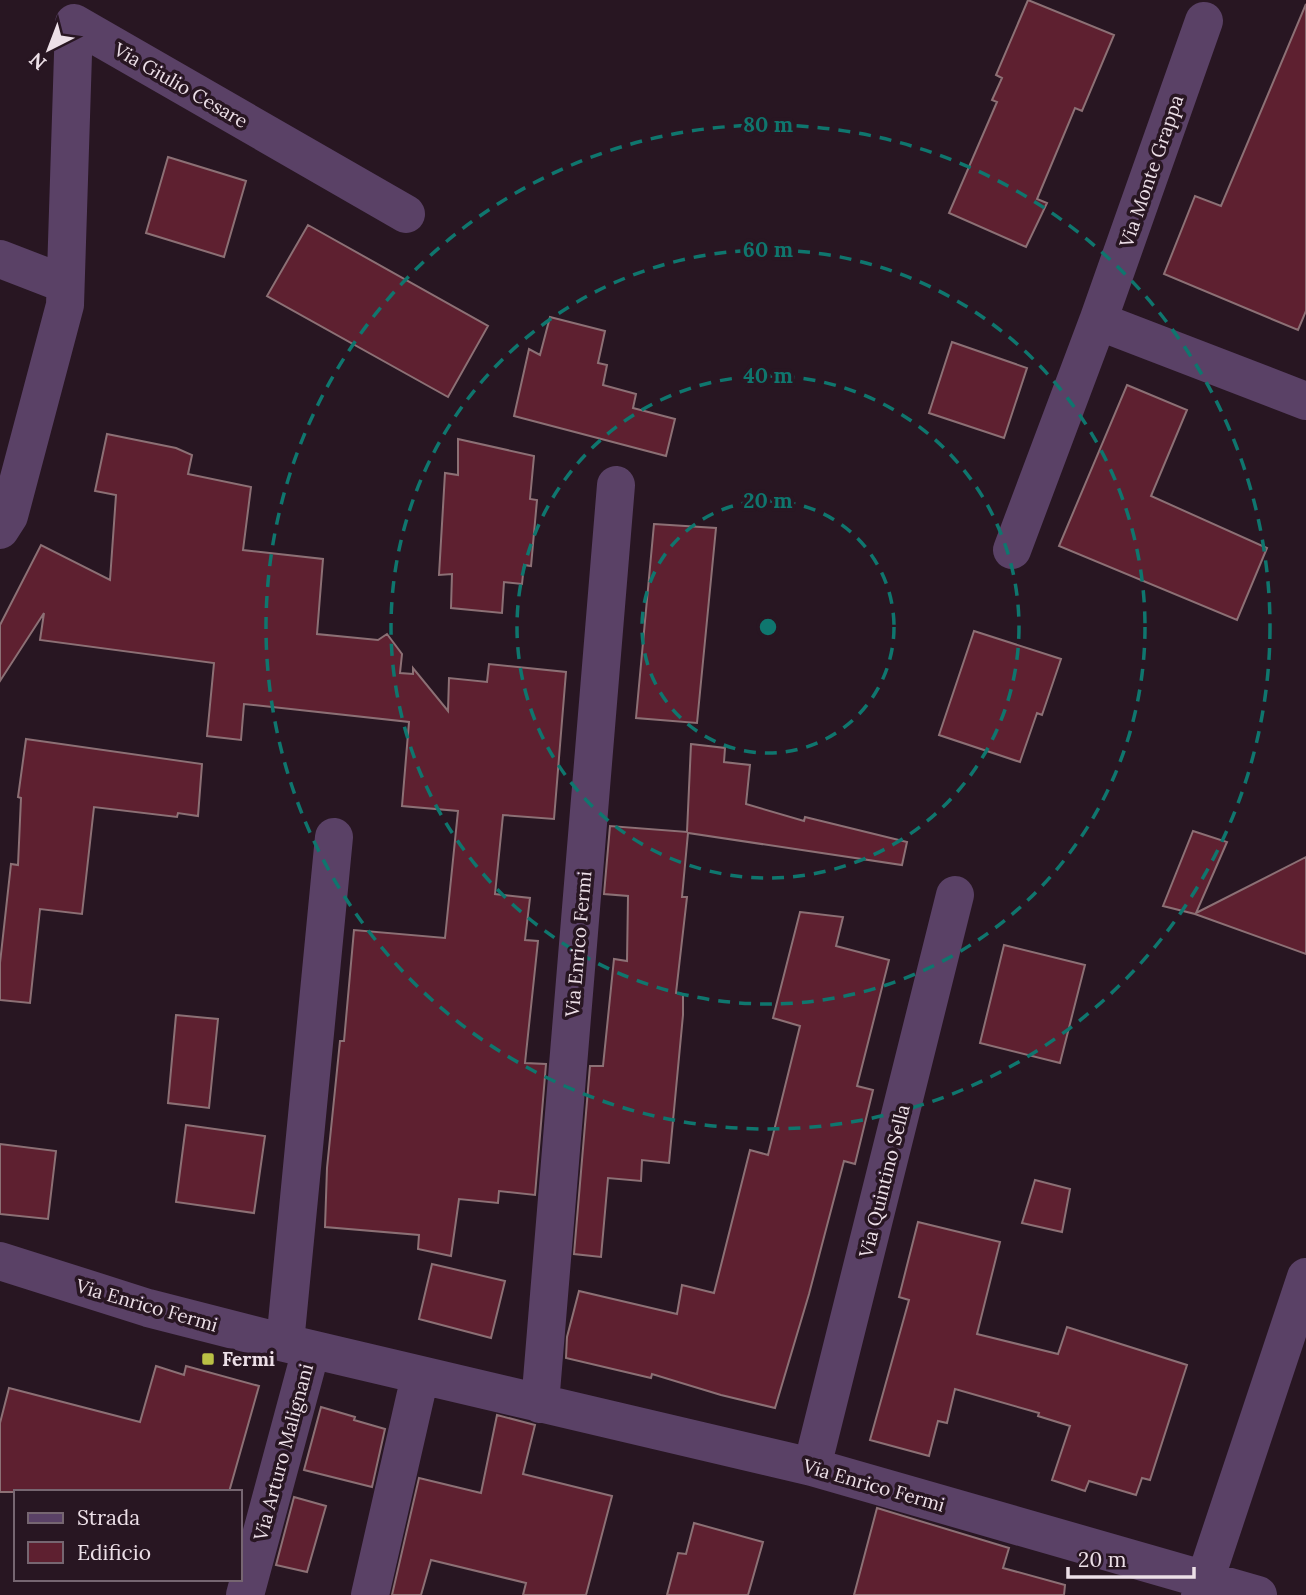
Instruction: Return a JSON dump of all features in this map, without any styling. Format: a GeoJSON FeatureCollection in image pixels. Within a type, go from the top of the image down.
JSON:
{"type":"FeatureCollection","features":[{"type":"Feature","properties":{"kind":"street","name":"Via Monte Grappa"},"geometry":{"type":"LineString","coordinates":[[1012,550],[1098,321],[1204,21]]}},
{"type":"Feature","properties":{"kind":"street","name":"Via Giulio Cesare"},"geometry":{"type":"LineString","coordinates":[[0,530],[9,516],[65,305],[74,23],[405,214]]}},
{"type":"Feature","properties":{"kind":"street"},"geometry":{"type":"LineString","coordinates":[[0,259],[65,284]]}},
{"type":"Feature","properties":{"kind":"street"},"geometry":{"type":"LineString","coordinates":[[1098,321],[1306,401]]}},
{"type":"Feature","properties":{"kind":"street","name":"Via Enrico Fermi"},"geometry":{"type":"LineString","coordinates":[[540,1404],[616,485]]}},
{"type":"Feature","properties":{"kind":"street","name":"Via Arturo Malignani"},"geometry":{"type":"LineString","coordinates":[[245,1595],[298,1347],[334,837]]}},
{"type":"Feature","properties":{"kind":"street","name":"Via Quintino Sella"},"geometry":{"type":"LineString","coordinates":[[812,1467],[956,895]]}},
{"type":"Feature","properties":{"kind":"street","name":"Via Enrico Fermi"},"geometry":{"type":"LineString","coordinates":[[0,1261],[148,1308],[298,1347],[812,1467],[1203,1587],[1258,1595]]}},
{"type":"Feature","properties":{"kind":"street"},"geometry":{"type":"LineString","coordinates":[[1203,1587],[1306,1277]]}},
{"type":"Feature","properties":{"kind":"street"},"geometry":{"type":"LineString","coordinates":[[370,1595],[420,1376]]}},
{"type":"Feature","properties":{"kind":"building"},"geometry":{"type":"Polygon","coordinates":[[[1028,0],[1114,35],[1082,111],[1075,108],[1037,199],[1047,203],[1026,247],[949,213],[997,102],[992,100],[1002,78],[996,75],[1028,0]]]}},
{"type":"Feature","properties":{"kind":"building"},"geometry":{"type":"Polygon","coordinates":[[[1306,4],[1306,311],[1298,330],[1164,274],[1195,196],[1221,206],[1306,4]]]}},
{"type":"Feature","properties":{"kind":"building"},"geometry":{"type":"Polygon","coordinates":[[[168,157],[246,181],[224,257],[146,233],[168,157]]]}},
{"type":"Feature","properties":{"kind":"building"},"geometry":{"type":"Polygon","coordinates":[[[308,225],[488,326],[448,397],[267,296],[308,225]]]}},
{"type":"Feature","properties":{"kind":"building"},"geometry":{"type":"Polygon","coordinates":[[[550,317],[605,331],[598,363],[607,365],[603,385],[636,394],[633,408],[675,419],[666,456],[514,416],[529,349],[540,355],[550,317]]]}},
{"type":"Feature","properties":{"kind":"building"},"geometry":{"type":"Polygon","coordinates":[[[952,342],[1027,368],[1004,438],[929,413],[952,342]]]}},
{"type":"Feature","properties":{"kind":"building"},"geometry":{"type":"Polygon","coordinates":[[[1127,385],[1187,410],[1151,496],[1267,548],[1237,620],[1059,546],[1127,385]]]}},
{"type":"Feature","properties":{"kind":"building"},"geometry":{"type":"Polygon","coordinates":[[[107,434],[176,448],[192,455],[188,474],[251,487],[243,550],[323,559],[317,634],[378,640],[387,634],[402,654],[400,673],[413,674],[413,668],[448,711],[449,678],[487,682],[489,664],[566,672],[554,819],[503,815],[495,894],[530,898],[525,940],[538,941],[525,1063],[546,1064],[535,1195],[499,1191],[498,1203],[459,1199],[451,1256],[418,1249],[419,1235],[325,1227],[327,1168],[340,1041],[344,1041],[354,930],[445,938],[458,811],[402,806],[409,722],[244,704],[241,740],[207,736],[214,663],[40,640],[44,613],[0,681],[0,625],[41,545],[110,580],[116,495],[95,491],[107,434]]]}},
{"type":"Feature","properties":{"kind":"building"},"geometry":{"type":"Polygon","coordinates":[[[458,439],[534,456],[530,499],[537,500],[531,566],[524,565],[522,584],[504,582],[502,613],[451,608],[452,574],[439,575],[445,473],[458,475],[458,439]]]}},
{"type":"Feature","properties":{"kind":"building"},"geometry":{"type":"Polygon","coordinates":[[[654,524],[716,528],[697,723],[636,718],[654,524]]]}},
{"type":"Feature","properties":{"kind":"building"},"geometry":{"type":"Polygon","coordinates":[[[974,631],[1061,659],[1042,715],[1037,713],[1020,762],[939,735],[974,631]]]}},
{"type":"Feature","properties":{"kind":"building"},"geometry":{"type":"Polygon","coordinates":[[[26,739],[202,764],[198,816],[178,813],[177,817],[94,807],[82,914],[40,909],[30,1003],[0,1000],[0,963],[11,864],[18,865],[21,798],[18,797],[26,739]]]}},
{"type":"Feature","properties":{"kind":"building"},"geometry":{"type":"Polygon","coordinates":[[[691,744],[725,748],[724,762],[750,765],[746,804],[804,821],[805,817],[907,842],[902,865],[688,833],[682,897],[687,897],[676,993],[683,994],[683,1015],[669,1163],[642,1160],[641,1181],[608,1178],[601,1257],[574,1254],[590,1066],[603,1066],[614,959],[627,961],[628,896],[604,894],[610,826],[687,832],[691,744]]]}},
{"type":"Feature","properties":{"kind":"building"},"geometry":{"type":"Polygon","coordinates":[[[1193,831],[1227,842],[1196,913],[1306,857],[1306,954],[1195,914],[1163,906],[1193,831]]]}},
{"type":"Feature","properties":{"kind":"building"},"geometry":{"type":"Polygon","coordinates":[[[800,912],[843,917],[836,946],[889,960],[857,1086],[873,1090],[855,1164],[844,1161],[775,1408],[652,1374],[651,1378],[566,1358],[567,1337],[579,1291],[677,1314],[682,1285],[714,1293],[750,1150],[768,1155],[800,1026],[773,1018],[800,912]]]}},
{"type":"Feature","properties":{"kind":"building"},"geometry":{"type":"Polygon","coordinates":[[[1004,945],[1085,965],[1060,1063],[980,1043],[1004,945]]]}},
{"type":"Feature","properties":{"kind":"building"},"geometry":{"type":"Polygon","coordinates":[[[176,1015],[218,1019],[209,1108],[168,1103],[176,1015]]]}},
{"type":"Feature","properties":{"kind":"building"},"geometry":{"type":"Polygon","coordinates":[[[186,1125],[265,1136],[254,1213],[176,1202],[186,1125]]]}},
{"type":"Feature","properties":{"kind":"building"},"geometry":{"type":"Polygon","coordinates":[[[0,1144],[56,1151],[48,1219],[0,1214],[0,1144]]]}},
{"type":"Feature","properties":{"kind":"building"},"geometry":{"type":"Polygon","coordinates":[[[1035,1180],[1070,1189],[1062,1232],[1022,1223],[1035,1180]]]}},
{"type":"Feature","properties":{"kind":"building"},"geometry":{"type":"Polygon","coordinates":[[[918,1222],[1000,1242],[977,1334],[1058,1354],[1067,1327],[1187,1365],[1150,1480],[1142,1478],[1136,1495],[1089,1481],[1085,1491],[1052,1480],[1070,1426],[1038,1416],[1039,1413],[955,1389],[947,1423],[938,1421],[929,1456],[870,1440],[909,1300],[899,1297],[918,1222]]]}},
{"type":"Feature","properties":{"kind":"building"},"geometry":{"type":"Polygon","coordinates":[[[432,1264],[505,1281],[491,1338],[419,1319],[432,1264]]]}},
{"type":"Feature","properties":{"kind":"building"},"geometry":{"type":"Polygon","coordinates":[[[156,1366],[184,1375],[186,1366],[259,1386],[230,1490],[0,1492],[0,1423],[9,1388],[140,1422],[156,1366]]]}},
{"type":"Feature","properties":{"kind":"building"},"geometry":{"type":"Polygon","coordinates":[[[321,1407],[385,1429],[372,1487],[304,1470],[321,1407]]]}},
{"type":"Feature","properties":{"kind":"building"},"geometry":{"type":"Polygon","coordinates":[[[497,1415],[535,1425],[523,1474],[612,1496],[586,1595],[523,1595],[526,1583],[431,1560],[421,1595],[392,1595],[419,1478],[481,1493],[497,1415]]]}},
{"type":"Feature","properties":{"kind":"building"},"geometry":{"type":"Polygon","coordinates":[[[294,1497],[326,1506],[307,1572],[276,1565],[294,1497]]]}},
{"type":"Feature","properties":{"kind":"building"},"geometry":{"type":"Polygon","coordinates":[[[877,1508],[1009,1548],[1003,1568],[1065,1585],[1064,1595],[854,1595],[877,1508]]]}},
{"type":"Feature","properties":{"kind":"building"},"geometry":{"type":"Polygon","coordinates":[[[694,1523],[763,1542],[748,1595],[667,1595],[678,1553],[686,1554],[694,1523]]]}},
{"type":"Feature","properties":{"kind":"place","name":"Fermi"},"geometry":{"type":"Point","coordinates":[208,1359]}}]}
